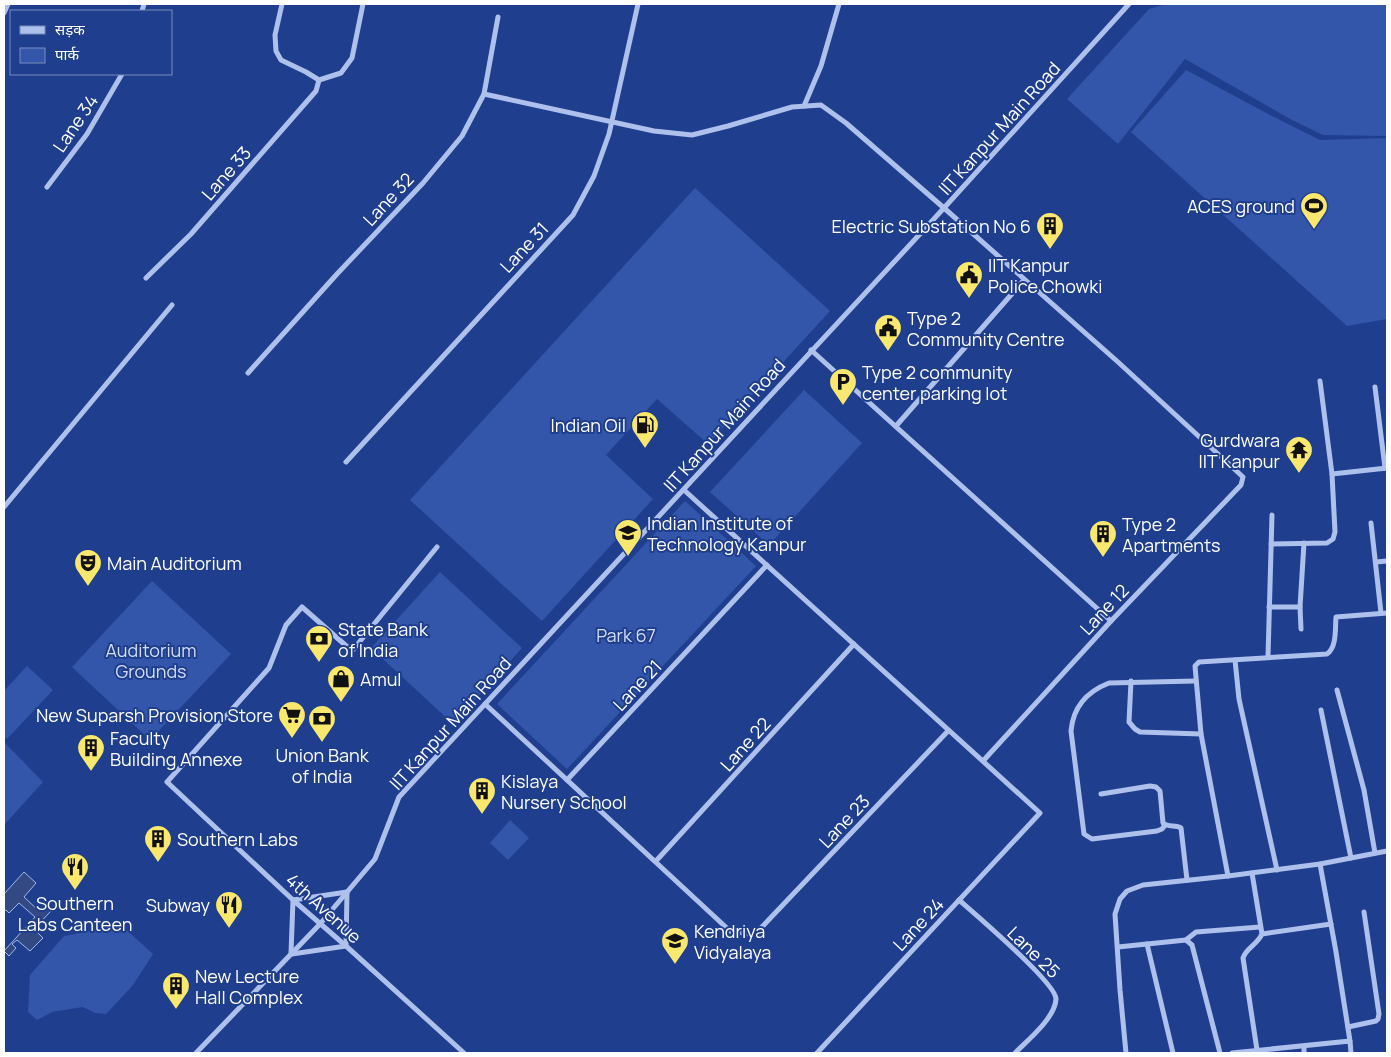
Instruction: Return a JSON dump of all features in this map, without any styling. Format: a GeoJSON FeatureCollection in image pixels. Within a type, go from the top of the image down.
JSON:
{"type":"FeatureCollection","features":[{"type":"Feature","properties":{"kind":"street"},"geometry":{"type":"LineString","coordinates":[[4,13],[8,4]]}},
{"type":"Feature","properties":{"kind":"street"},"geometry":{"type":"LineString","coordinates":[[282,4],[275,36],[276,51],[281,60],[319,80],[341,74],[352,58],[363,4]]}},
{"type":"Feature","properties":{"kind":"street","name":"Lane 31"},"geometry":{"type":"LineString","coordinates":[[346,462],[572,215],[594,176],[613,123],[638,4]]}},
{"type":"Feature","properties":{"kind":"street"},"geometry":{"type":"LineString","coordinates":[[804,106],[821,66],[839,4]]}},
{"type":"Feature","properties":{"kind":"street"},"geometry":{"type":"LineString","coordinates":[[1124,4],[1124,10]]}},
{"type":"Feature","properties":{"kind":"street","name":"IIT Kanpur Main Road"},"geometry":{"type":"LineString","coordinates":[[196,1053],[320,924],[375,859],[399,797],[944,208],[1129,4]]}},
{"type":"Feature","properties":{"kind":"street","name":"Lane 32"},"geometry":{"type":"LineString","coordinates":[[248,373],[337,274],[423,183],[462,136],[484,94],[498,17]]}},
{"type":"Feature","properties":{"kind":"street","name":"Lane 34"},"geometry":{"type":"LineString","coordinates":[[47,187],[86,134],[121,75]]}},
{"type":"Feature","properties":{"kind":"street","name":"Lane 33"},"geometry":{"type":"LineString","coordinates":[[146,278],[191,234],[316,91],[319,80]]}},
{"type":"Feature","properties":{"kind":"street"},"geometry":{"type":"LineString","coordinates":[[484,94],[613,123],[654,131],[692,135],[792,107],[804,106],[821,105],[846,123],[1024,280],[896,426]]}},
{"type":"Feature","properties":{"kind":"street","name":"Lane 12"},"geometry":{"type":"LineString","coordinates":[[983,761],[1241,485],[1244,476],[1024,280]]}},
{"type":"Feature","properties":{"kind":"street"},"geometry":{"type":"LineString","coordinates":[[4,507],[172,305]]}},
{"type":"Feature","properties":{"kind":"street"},"geometry":{"type":"LineString","coordinates":[[812,350],[1112,621]]}},
{"type":"Feature","properties":{"kind":"street"},"geometry":{"type":"LineString","coordinates":[[1271,544],[1327,543],[1333,539],[1335,532],[1332,474],[1320,381]]}},
{"type":"Feature","properties":{"kind":"street"},"geometry":{"type":"LineString","coordinates":[[1332,474],[1386,468],[1375,387]]}},
{"type":"Feature","properties":{"kind":"street"},"geometry":{"type":"LineString","coordinates":[[684,490],[983,761]]}},
{"type":"Feature","properties":{"kind":"street"},"geometry":{"type":"LineString","coordinates":[[1268,658],[1272,515]]}},
{"type":"Feature","properties":{"kind":"street"},"geometry":{"type":"LineString","coordinates":[[1371,523],[1381,613]]}},
{"type":"Feature","properties":{"kind":"street"},"geometry":{"type":"LineString","coordinates":[[1301,629],[1300,607],[1304,543]]}},
{"type":"Feature","properties":{"kind":"street","name":"4th Avenue"},"geometry":{"type":"LineString","coordinates":[[438,547],[352,651],[302,607],[286,625],[269,668],[168,782],[293,900],[464,1053]]}},
{"type":"Feature","properties":{"kind":"street"},"geometry":{"type":"LineString","coordinates":[[1376,562],[1387,561]]}},
{"type":"Feature","properties":{"kind":"street","name":"Lane 21"},"geometry":{"type":"LineString","coordinates":[[567,780],[768,565]]}},
{"type":"Feature","properties":{"kind":"street"},"geometry":{"type":"LineString","coordinates":[[1269,607],[1300,607]]}},
{"type":"Feature","properties":{"kind":"street"},"geometry":{"type":"LineString","coordinates":[[1228,876],[1200,734],[1195,666],[1199,662],[1327,654],[1332,651],[1334,644],[1336,617],[1387,613]]}},
{"type":"Feature","properties":{"kind":"street","name":"Lane 22"},"geometry":{"type":"LineString","coordinates":[[656,861],[854,644]]}},
{"type":"Feature","properties":{"kind":"street"},"geometry":{"type":"LineString","coordinates":[[1235,660],[1239,699],[1277,870]]}},
{"type":"Feature","properties":{"kind":"street"},"geometry":{"type":"LineString","coordinates":[[1131,681],[1129,722],[1135,729],[1140,732],[1200,734]]}},
{"type":"Feature","properties":{"kind":"street"},"geometry":{"type":"LineString","coordinates":[[1165,825],[1157,831],[1106,838],[1092,839],[1084,834],[1071,731],[1072,719],[1084,698],[1108,683],[1195,681]]}},
{"type":"Feature","properties":{"kind":"street"},"geometry":{"type":"LineString","coordinates":[[1337,690],[1364,790],[1375,853]]}},
{"type":"Feature","properties":{"kind":"street"},"geometry":{"type":"LineString","coordinates":[[485,704],[656,861]]}},
{"type":"Feature","properties":{"kind":"street"},"geometry":{"type":"LineString","coordinates":[[1321,710],[1351,858]]}},
{"type":"Feature","properties":{"kind":"street","name":"Lane 23"},"geometry":{"type":"LineString","coordinates":[[656,861],[730,931],[750,934],[760,929],[948,731]]}},
{"type":"Feature","properties":{"kind":"street","name":"Lane 24"},"geometry":{"type":"LineString","coordinates":[[817,1053],[1040,813],[983,761]]}},
{"type":"Feature","properties":{"kind":"street"},"geometry":{"type":"LineString","coordinates":[[1101,794],[1150,786],[1156,787],[1161,794],[1165,825]]}},
{"type":"Feature","properties":{"kind":"street"},"geometry":{"type":"LineString","coordinates":[[1165,825],[1181,828],[1187,880]]}},
{"type":"Feature","properties":{"kind":"street"},"geometry":{"type":"LineString","coordinates":[[1126,1053],[1115,914],[1120,899],[1127,891],[1143,885],[1277,870],[1387,851]]}},
{"type":"Feature","properties":{"kind":"street"},"geometry":{"type":"LineString","coordinates":[[1320,864],[1351,1053]]}},
{"type":"Feature","properties":{"kind":"street"},"geometry":{"type":"LineString","coordinates":[[1252,873],[1262,934],[1257,942],[1244,953],[1243,958],[1256,1050]]}},
{"type":"Feature","properties":{"kind":"street"},"geometry":{"type":"LineString","coordinates":[[347,892],[346,946],[291,954],[293,900],[347,892]]}},
{"type":"Feature","properties":{"kind":"street","name":"Lane 25"},"geometry":{"type":"LineString","coordinates":[[959,900],[1042,976],[1054,990],[1056,999],[1049,1017],[1015,1053]]}},
{"type":"Feature","properties":{"kind":"street"},"geometry":{"type":"LineString","coordinates":[[1348,1027],[1376,1021],[1379,1014],[1364,912]]}},
{"type":"Feature","properties":{"kind":"street"},"geometry":{"type":"LineString","coordinates":[[1262,934],[1331,924]]}},
{"type":"Feature","properties":{"kind":"street"},"geometry":{"type":"LineString","coordinates":[[1118,947],[1186,940],[1196,932],[1260,927]]}},
{"type":"Feature","properties":{"kind":"street"},"geometry":{"type":"LineString","coordinates":[[1186,940],[1192,944],[1220,1053]]}},
{"type":"Feature","properties":{"kind":"street"},"geometry":{"type":"LineString","coordinates":[[1147,944],[1173,1053]]}},
{"type":"Feature","properties":{"kind":"street"},"geometry":{"type":"LineString","coordinates":[[1232,1053],[1350,1041]]}},
{"type":"Feature","properties":{"kind":"street"},"geometry":{"type":"LineString","coordinates":[[1304,1046],[1304,1053]]}},
{"type":"Feature","properties":{"kind":"green space"},"geometry":{"type":"Polygon","coordinates":[[[1166,4],[1387,4],[1387,136],[1323,135],[1292,120],[1185,59],[1118,144],[1067,99],[1149,9],[1166,4]]]}},
{"type":"Feature","properties":{"kind":"green space","name":"ACES ground"},"geometry":{"type":"Polygon","coordinates":[[[1186,70],[1320,140],[1387,138],[1387,319],[1347,326],[1131,132],[1186,70]]]}},
{"type":"Feature","properties":{"kind":"green space"},"geometry":{"type":"Polygon","coordinates":[[[695,188],[830,311],[708,444],[657,399],[606,455],[653,499],[542,621],[410,500],[695,188]]]}},
{"type":"Feature","properties":{"kind":"green space"},"geometry":{"type":"Polygon","coordinates":[[[804,390],[862,443],[769,545],[710,492],[804,390]]]}},
{"type":"Feature","properties":{"kind":"green space","name":"Park 67"},"geometry":{"type":"Polygon","coordinates":[[[685,501],[756,566],[567,769],[497,704],[685,501]]]}},
{"type":"Feature","properties":{"kind":"green space"},"geometry":{"type":"Polygon","coordinates":[[[440,572],[522,648],[453,724],[371,648],[440,572]]]}},
{"type":"Feature","properties":{"kind":"green space","name":"Auditorium Grounds"},"geometry":{"type":"Polygon","coordinates":[[[152,581],[231,654],[150,740],[72,667],[152,581]]]}},
{"type":"Feature","properties":{"kind":"green space"},"geometry":{"type":"Polygon","coordinates":[[[27,666],[53,690],[7,739],[4,736],[4,691],[27,666]]]}},
{"type":"Feature","properties":{"kind":"green space"},"geometry":{"type":"Polygon","coordinates":[[[4,742],[43,782],[4,825],[4,742]]]}},
{"type":"Feature","properties":{"kind":"green space"},"geometry":{"type":"Polygon","coordinates":[[[510,820],[529,838],[508,860],[490,843],[510,820]]]}},
{"type":"Feature","properties":{"kind":"green space"},"geometry":{"type":"Polygon","coordinates":[[[121,925],[153,954],[133,985],[106,1014],[95,1013],[83,1007],[52,1012],[37,1020],[28,1012],[30,975],[64,936],[121,925]]]}},
{"type":"Feature","properties":{"kind":"shaded area"},"geometry":{"type":"Polygon","coordinates":[[[24,872],[36,883],[24,897],[39,911],[45,905],[51,911],[34,929],[43,938],[30,951],[17,940],[12,944],[16,948],[9,956],[4,951],[35,917],[19,903],[9,913],[6,910],[4,911],[4,894],[24,872]]]}},
{"type":"Feature","properties":{"kind":"place","name":"ACES ground"},"geometry":{"type":"Point","coordinates":[1314,230]}},
{"type":"Feature","properties":{"kind":"place","name":"Electric Substation No 6"},"geometry":{"type":"Point","coordinates":[1050,250]}},
{"type":"Feature","properties":{"kind":"place","name":"IIT Kanpur Police Chowki"},"geometry":{"type":"Point","coordinates":[969,299]}},
{"type":"Feature","properties":{"kind":"place","name":"Type 2 Community Centre"},"geometry":{"type":"Point","coordinates":[888,352]}},
{"type":"Feature","properties":{"kind":"place","name":"Type 2 community center parking lot"},"geometry":{"type":"Point","coordinates":[843,406]}},
{"type":"Feature","properties":{"kind":"place","name":"Indian Oil"},"geometry":{"type":"Point","coordinates":[645,449]}},
{"type":"Feature","properties":{"kind":"place","name":"Gurdwara IIT Kanpur"},"geometry":{"type":"Point","coordinates":[1299,474]}},
{"type":"Feature","properties":{"kind":"place","name":"Indian Institute of Technology Kanpur"},"geometry":{"type":"Point","coordinates":[628,557]}},
{"type":"Feature","properties":{"kind":"place","name":"Type 2 Apartments"},"geometry":{"type":"Point","coordinates":[1103,558]}},
{"type":"Feature","properties":{"kind":"place","name":"Main Auditorium"},"geometry":{"type":"Point","coordinates":[88,587]}},
{"type":"Feature","properties":{"kind":"place","name":"State Bank of India"},"geometry":{"type":"Point","coordinates":[319,663]}},
{"type":"Feature","properties":{"kind":"place","name":"Amul"},"geometry":{"type":"Point","coordinates":[341,703]}},
{"type":"Feature","properties":{"kind":"place","name":"New Suparsh Provision Store"},"geometry":{"type":"Point","coordinates":[292,739]}},
{"type":"Feature","properties":{"kind":"place","name":"Union Bank of India"},"geometry":{"type":"Point","coordinates":[322,743]}},
{"type":"Feature","properties":{"kind":"place","name":"Faculty Building Annexe"},"geometry":{"type":"Point","coordinates":[91,772]}},
{"type":"Feature","properties":{"kind":"place","name":"Kislaya Nursery School"},"geometry":{"type":"Point","coordinates":[482,815]}},
{"type":"Feature","properties":{"kind":"place","name":"Southern Labs"},"geometry":{"type":"Point","coordinates":[158,863]}},
{"type":"Feature","properties":{"kind":"place","name":"Southern Labs Canteen"},"geometry":{"type":"Point","coordinates":[75,891]}},
{"type":"Feature","properties":{"kind":"place","name":"Subway"},"geometry":{"type":"Point","coordinates":[229,929]}},
{"type":"Feature","properties":{"kind":"place","name":"Kendriya Vidyalaya"},"geometry":{"type":"Point","coordinates":[675,965]}},
{"type":"Feature","properties":{"kind":"place","name":"New Lecture Hall Complex"},"geometry":{"type":"Point","coordinates":[176,1010]}}]}
